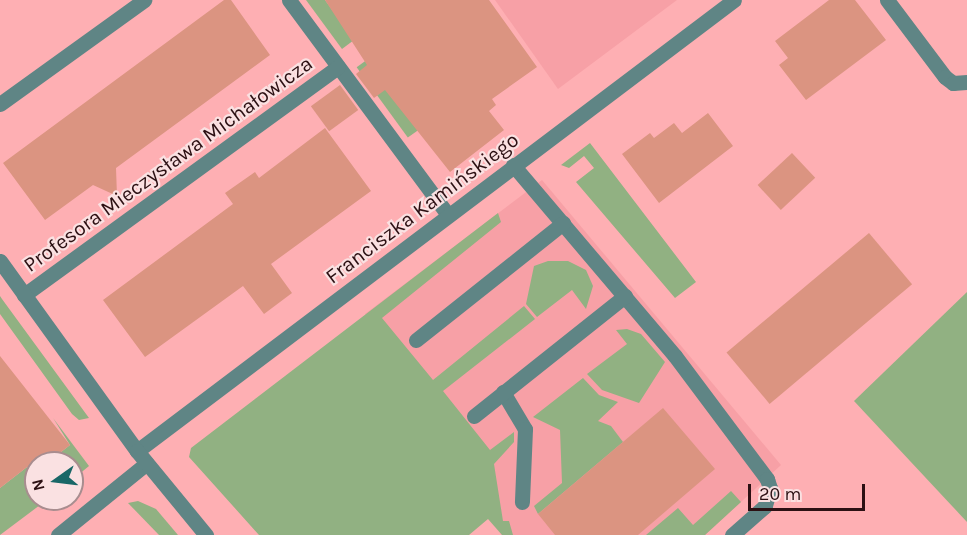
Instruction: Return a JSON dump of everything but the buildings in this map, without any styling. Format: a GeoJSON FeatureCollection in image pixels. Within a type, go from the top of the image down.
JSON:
{"type":"FeatureCollection","features":[{"type":"Feature","properties":{"kind":"street"},"geometry":{"type":"LineString","coordinates":[[0,104],[144,0]]}},
{"type":"Feature","properties":{"kind":"street","name":"Profesora Mieczysława Michałowicza"},"geometry":{"type":"LineString","coordinates":[[289,0],[447,215]]}},
{"type":"Feature","properties":{"kind":"street","name":"Franciszka Kamińskiego"},"geometry":{"type":"LineString","coordinates":[[58,535],[142,457],[447,215],[734,0]]}},
{"type":"Feature","properties":{"kind":"street"},"geometry":{"type":"LineString","coordinates":[[887,0],[945,78],[953,83],[967,82]]}},
{"type":"Feature","properties":{"kind":"street","name":"Profesora Mieczysława Michałowicza"},"geometry":{"type":"LineString","coordinates":[[24,295],[338,67]]}},
{"type":"Feature","properties":{"kind":"street"},"geometry":{"type":"LineString","coordinates":[[513,165],[675,356],[767,479],[770,498],[732,535]]}},
{"type":"Feature","properties":{"kind":"street"},"geometry":{"type":"LineString","coordinates":[[416,340],[563,223]]}},
{"type":"Feature","properties":{"kind":"street","name":"Profesora Mieczysława Michałowicza"},"geometry":{"type":"LineString","coordinates":[[0,261],[142,457],[206,535]]}},
{"type":"Feature","properties":{"kind":"street"},"geometry":{"type":"LineString","coordinates":[[474,416],[625,296]]}},
{"type":"Feature","properties":{"kind":"street"},"geometry":{"type":"LineString","coordinates":[[503,392],[525,429],[522,502]]}},
{"type":"Feature","properties":{"kind":"shaded area"},"geometry":{"type":"Polygon","coordinates":[[[495,0],[677,0],[558,89],[495,0]]]}},
{"type":"Feature","properties":{"kind":"shaded area"},"geometry":{"type":"Polygon","coordinates":[[[542,180],[781,465],[705,535],[502,535],[365,314],[542,180]]]}},
{"type":"Feature","properties":{"kind":"green space"},"geometry":{"type":"Polygon","coordinates":[[[306,0],[325,0],[354,40],[342,49],[306,0]]]}},
{"type":"Feature","properties":{"kind":"green space"},"geometry":{"type":"Polygon","coordinates":[[[368,59],[419,129],[408,138],[357,67],[368,59]]]}},
{"type":"Feature","properties":{"kind":"green space"},"geometry":{"type":"Polygon","coordinates":[[[590,143],[696,282],[675,298],[576,182],[594,168],[584,156],[569,168],[561,165],[590,143]]]}},
{"type":"Feature","properties":{"kind":"green space"},"geometry":{"type":"Polygon","coordinates":[[[498,213],[501,222],[382,318],[433,380],[524,306],[535,319],[443,391],[490,450],[514,432],[514,442],[494,464],[503,521],[509,521],[513,535],[502,535],[488,519],[469,535],[259,535],[189,457],[191,448],[498,213]]]}},
{"type":"Feature","properties":{"kind":"green space"},"geometry":{"type":"Polygon","coordinates":[[[548,261],[568,261],[586,270],[593,286],[586,309],[572,290],[537,317],[526,304],[534,266],[548,261]]]}},
{"type":"Feature","properties":{"kind":"green space"},"geometry":{"type":"Polygon","coordinates":[[[967,292],[967,522],[854,401],[967,292]]]}},
{"type":"Feature","properties":{"kind":"green space"},"geometry":{"type":"Polygon","coordinates":[[[0,296],[89,418],[79,420],[72,414],[0,314],[0,296]]]}},
{"type":"Feature","properties":{"kind":"green space"},"geometry":{"type":"Polygon","coordinates":[[[627,329],[641,334],[665,362],[639,403],[602,390],[587,374],[627,344],[616,330],[627,329]]]}},
{"type":"Feature","properties":{"kind":"green space"},"geometry":{"type":"Polygon","coordinates":[[[583,378],[599,395],[618,402],[598,421],[611,426],[623,442],[538,514],[534,506],[562,483],[560,430],[533,417],[583,378]]]}},
{"type":"Feature","properties":{"kind":"green space"},"geometry":{"type":"Polygon","coordinates":[[[53,418],[78,451],[62,451],[70,445],[53,418]]]}},
{"type":"Feature","properties":{"kind":"green space"},"geometry":{"type":"Polygon","coordinates":[[[84,459],[89,466],[84,470],[84,459]]]}},
{"type":"Feature","properties":{"kind":"green space"},"geometry":{"type":"Polygon","coordinates":[[[24,469],[24,511],[32,511],[0,535],[0,488],[24,469]]]}},
{"type":"Feature","properties":{"kind":"green space"},"geometry":{"type":"Polygon","coordinates":[[[731,491],[741,502],[705,535],[646,535],[678,508],[693,525],[731,491]]]}},
{"type":"Feature","properties":{"kind":"green space"},"geometry":{"type":"Polygon","coordinates":[[[138,501],[156,509],[178,535],[159,535],[128,503],[138,501]]]}}]}
